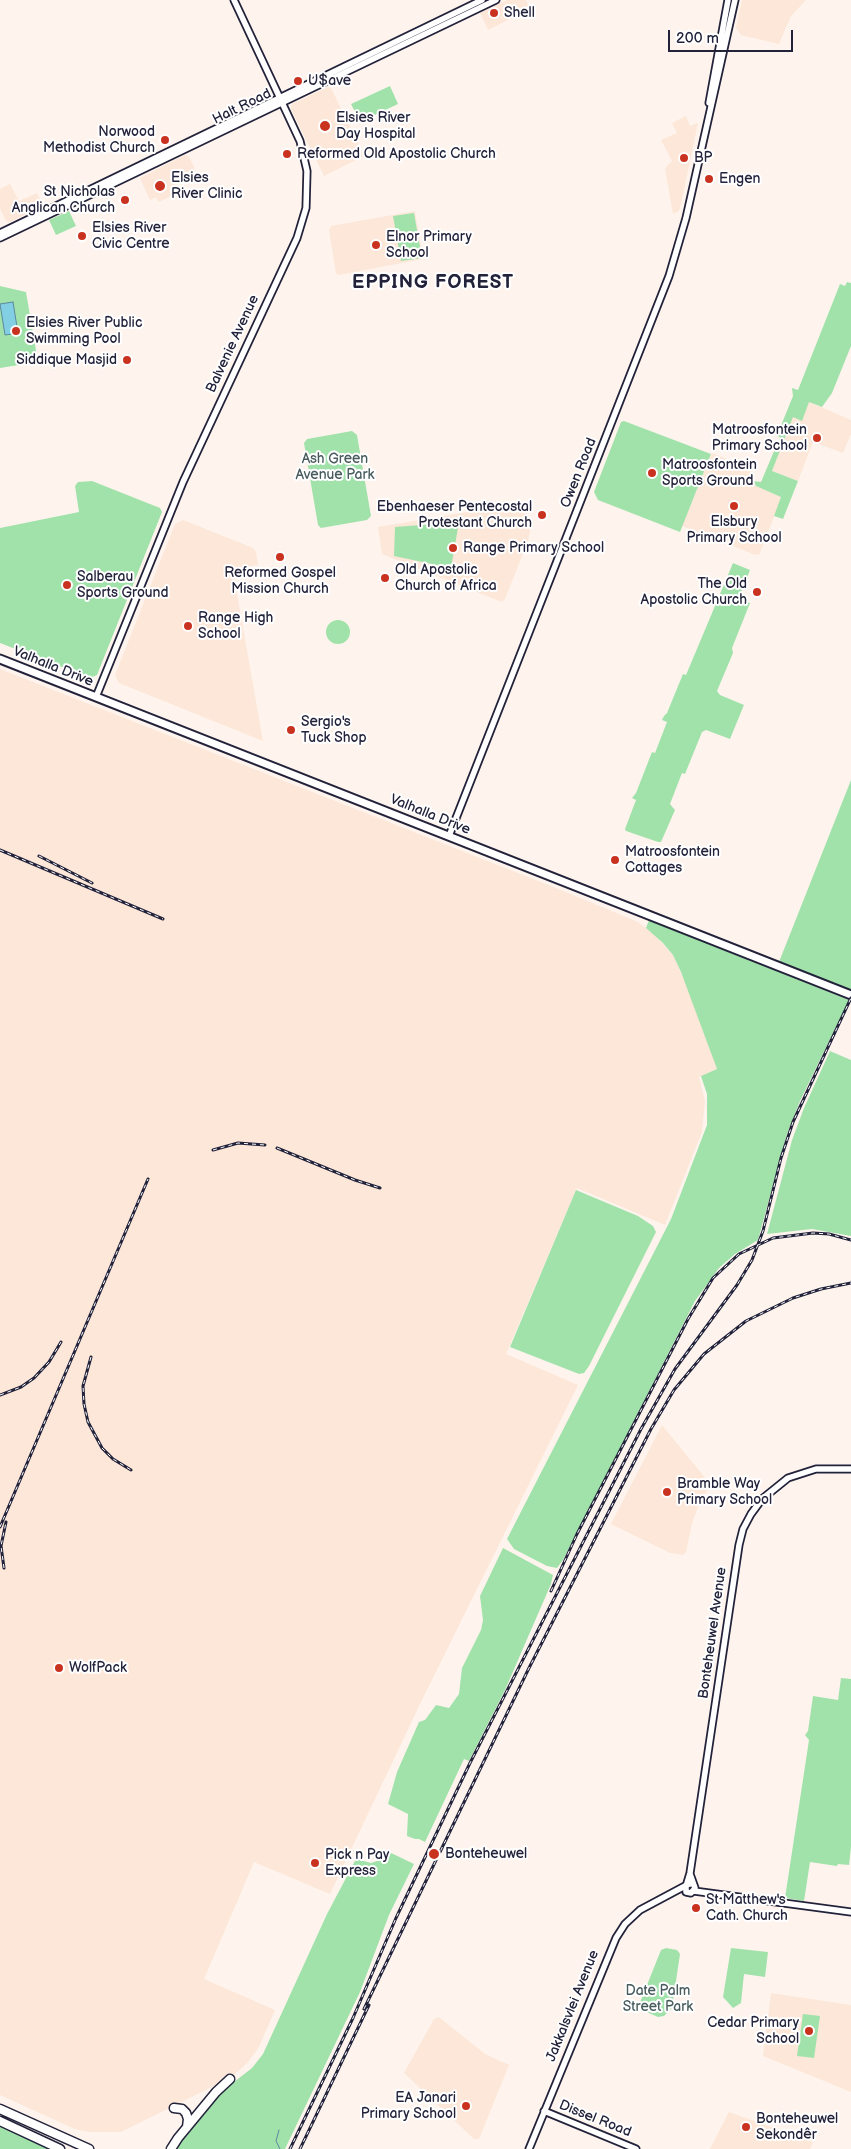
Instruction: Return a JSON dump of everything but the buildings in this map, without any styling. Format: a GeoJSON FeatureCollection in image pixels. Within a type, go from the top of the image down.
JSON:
{"type":"FeatureCollection","features":[{"type":"Feature","properties":{"kind":"highway"},"geometry":{"type":"LineString","coordinates":[[171,2149],[219,2088],[230,2079]]}},
{"type":"Feature","properties":{"kind":"highway"},"geometry":{"type":"LineString","coordinates":[[0,2108],[90,2149]]}},
{"type":"Feature","properties":{"kind":"highway"},"geometry":{"type":"LineString","coordinates":[[174,2108],[182,2109],[186,2113],[188,2127]]}},
{"type":"Feature","properties":{"kind":"highway"},"geometry":{"type":"LineString","coordinates":[[0,2121],[60,2149]]}},
{"type":"Feature","properties":{"kind":"main road","name":"Valhalla Drive"},"geometry":{"type":"LineString","coordinates":[[0,659],[851,995]]}},
{"type":"Feature","properties":{"kind":"street","name":"Balvenie Avenue"},"geometry":{"type":"LineString","coordinates":[[96,697],[183,482],[302,225],[307,200],[307,171],[300,141],[234,0]]}},
{"type":"Feature","properties":{"kind":"street","name":"Halt Road"},"geometry":{"type":"LineString","coordinates":[[0,238],[482,0]]}},
{"type":"Feature","properties":{"kind":"street","name":"Halt Road"},"geometry":{"type":"LineString","coordinates":[[0,233],[281,99],[496,0]]}},
{"type":"Feature","properties":{"kind":"street","name":"Owen Road"},"geometry":{"type":"LineString","coordinates":[[448,836],[662,296],[686,218],[708,113],[711,85],[728,0]]}},
{"type":"Feature","properties":{"kind":"street","name":"Owen Road"},"geometry":{"type":"LineString","coordinates":[[708,113],[717,85],[735,0]]}},
{"type":"Feature","properties":{"kind":"street","name":"Bonteheuwel Avenue"},"geometry":{"type":"LineString","coordinates":[[690,1887],[690,1873],[743,1529],[750,1514],[762,1498],[788,1478],[816,1469],[851,1469]]}},
{"type":"Feature","properties":{"kind":"street"},"geometry":{"type":"LineString","coordinates":[[690,1887],[851,1912]]}},
{"type":"Feature","properties":{"kind":"street","name":"Jakkalsvlei Avenue"},"geometry":{"type":"LineString","coordinates":[[529,2149],[616,1938],[625,1924],[640,1910],[669,1895],[690,1887]]}},
{"type":"Feature","properties":{"kind":"street","name":"Dissel Road"},"geometry":{"type":"LineString","coordinates":[[544,2112],[636,2149]]}},
{"type":"Feature","properties":{"kind":"shaded area"},"geometry":{"type":"Polygon","coordinates":[[[507,0],[526,0],[530,9],[488,30],[480,13],[507,0]]]}},
{"type":"Feature","properties":{"kind":"shaded area"},"geometry":{"type":"Polygon","coordinates":[[[742,0],[806,0],[791,16],[779,44],[741,35],[736,28],[742,0]]]}},
{"type":"Feature","properties":{"kind":"shaded area","name":"Elsies River Day Hospital"},"geometry":{"type":"Polygon","coordinates":[[[328,87],[331,88],[358,143],[358,150],[362,151],[364,156],[324,176],[291,109],[292,104],[328,87]]]}},
{"type":"Feature","properties":{"kind":"shaded area"},"geometry":{"type":"Polygon","coordinates":[[[686,116],[690,126],[698,123],[681,204],[679,211],[673,214],[665,168],[672,161],[661,140],[677,133],[672,123],[686,116]]]}},
{"type":"Feature","properties":{"kind":"shaded area","name":"Elsies River Clinic"},"geometry":{"type":"Polygon","coordinates":[[[185,155],[189,157],[195,169],[173,180],[179,192],[159,202],[156,197],[150,200],[140,178],[185,155]]]}},
{"type":"Feature","properties":{"kind":"shaded area"},"geometry":{"type":"Polygon","coordinates":[[[10,184],[19,201],[37,193],[43,206],[10,222],[6,221],[0,208],[0,189],[10,184]]]}},
{"type":"Feature","properties":{"kind":"shaded area","name":"Elnor Primary School"},"geometry":{"type":"Polygon","coordinates":[[[415,211],[423,259],[339,275],[336,273],[329,230],[331,226],[415,211]]]}},
{"type":"Feature","properties":{"kind":"shaded area","name":"Matroosfontein Primary School"},"geometry":{"type":"Polygon","coordinates":[[[800,398],[851,420],[851,434],[843,453],[813,442],[798,481],[772,471],[800,398]]]}},
{"type":"Feature","properties":{"kind":"shaded area","name":"Elsbury Primary School"},"geometry":{"type":"Polygon","coordinates":[[[712,453],[748,467],[756,486],[782,497],[759,555],[682,526],[712,453]]]}},
{"type":"Feature","properties":{"kind":"shaded area","name":"Range Primary School"},"geometry":{"type":"Polygon","coordinates":[[[521,503],[525,507],[530,532],[505,599],[502,602],[382,554],[378,527],[521,503]]]}},
{"type":"Feature","properties":{"kind":"shaded area","name":"Range High School"},"geometry":{"type":"Polygon","coordinates":[[[183,520],[253,548],[256,552],[258,565],[244,567],[244,574],[234,577],[263,741],[119,683],[115,675],[175,524],[183,520]]]}},
{"type":"Feature","properties":{"kind":"shaded area"},"geometry":{"type":"Polygon","coordinates":[[[0,669],[638,922],[652,932],[673,955],[692,998],[717,1069],[699,1077],[705,1101],[702,1132],[665,1225],[577,1188],[506,1354],[578,1385],[420,1704],[330,1894],[254,1862],[204,1979],[275,2010],[259,2047],[248,2062],[232,2077],[121,2132],[88,2132],[75,2129],[0,2095],[0,669]]]}},
{"type":"Feature","properties":{"kind":"shaded area","name":"Bramble Way Primary School"},"geometry":{"type":"Polygon","coordinates":[[[662,1425],[711,1485],[701,1499],[692,1523],[686,1552],[683,1555],[670,1553],[611,1524],[662,1425]]]}},
{"type":"Feature","properties":{"kind":"shaded area","name":"Cedar Primary School"},"geometry":{"type":"Polygon","coordinates":[[[771,1993],[851,2005],[851,2092],[763,2056],[771,1993]]]}},
{"type":"Feature","properties":{"kind":"shaded area","name":"EA Janari Primary School"},"geometry":{"type":"Polygon","coordinates":[[[439,2017],[485,2054],[509,2065],[479,2139],[474,2139],[404,2073],[434,2019],[439,2017]]]}},
{"type":"Feature","properties":{"kind":"shaded area","name":"Bonteheuwel Sekondêr"},"geometry":{"type":"Polygon","coordinates":[[[729,2112],[813,2142],[810,2149],[710,2149],[729,2112]]]}},
{"type":"Feature","properties":{"kind":"green space"},"geometry":{"type":"Polygon","coordinates":[[[390,86],[398,104],[360,122],[351,104],[390,86]]]}},
{"type":"Feature","properties":{"kind":"green space"},"geometry":{"type":"Polygon","coordinates":[[[69,211],[76,226],[56,235],[49,220],[69,211]]]}},
{"type":"Feature","properties":{"kind":"green space"},"geometry":{"type":"Polygon","coordinates":[[[414,213],[422,258],[401,261],[393,216],[414,213]]]}},
{"type":"Feature","properties":{"kind":"green space"},"geometry":{"type":"Polygon","coordinates":[[[847,282],[851,283],[851,346],[832,393],[822,407],[809,402],[802,421],[793,417],[772,471],[798,481],[783,519],[774,516],[781,497],[756,486],[753,481],[761,482],[780,437],[775,435],[775,432],[780,428],[793,396],[792,388],[798,390],[840,284],[845,286],[847,282]]]}},
{"type":"Feature","properties":{"kind":"green space","name":"Elsies River Public Swimming Pool"},"geometry":{"type":"Polygon","coordinates":[[[0,286],[26,292],[38,362],[0,368],[0,286]]]}},
{"type":"Feature","properties":{"kind":"green space","name":"Matroosfontein Sports Ground"},"geometry":{"type":"Polygon","coordinates":[[[624,421],[711,454],[680,532],[598,500],[594,492],[621,422],[624,421]]]}},
{"type":"Feature","properties":{"kind":"green space","name":"Ash Green Avenue Park"},"geometry":{"type":"Polygon","coordinates":[[[352,431],[357,435],[371,516],[367,520],[321,528],[318,525],[304,443],[307,439],[352,431]]]}},
{"type":"Feature","properties":{"kind":"green space","name":"Salberau Sports Ground"},"geometry":{"type":"Polygon","coordinates":[[[92,481],[160,508],[162,512],[97,675],[90,678],[0,643],[0,528],[79,512],[75,486],[78,482],[92,481]]]}},
{"type":"Feature","properties":{"kind":"green space"},"geometry":{"type":"Polygon","coordinates":[[[459,522],[451,568],[394,556],[395,527],[459,522]]]}},
{"type":"Feature","properties":{"kind":"green space"},"geometry":{"type":"Polygon","coordinates":[[[733,563],[750,570],[739,598],[750,603],[732,648],[733,653],[717,691],[720,695],[744,705],[730,739],[706,730],[702,732],[685,774],[682,773],[670,804],[675,810],[661,842],[658,842],[626,831],[625,829],[636,800],[632,798],[636,793],[652,752],[655,753],[667,722],[662,720],[667,713],[683,674],[686,675],[733,563]]]}},
{"type":"Feature","properties":{"kind":"green space"},"geometry":{"type":"Polygon","coordinates":[[[338,620],[343,621],[349,627],[349,637],[343,643],[338,644],[333,643],[327,637],[326,632],[327,627],[333,621],[338,620]]]}},
{"type":"Feature","properties":{"kind":"green space"},"geometry":{"type":"Polygon","coordinates":[[[851,780],[851,990],[779,962],[851,780]]]}},
{"type":"Feature","properties":{"kind":"green space"},"geometry":{"type":"Polygon","coordinates":[[[649,920],[849,1000],[800,1101],[787,1134],[758,1240],[735,1254],[719,1268],[695,1301],[563,1560],[557,1568],[547,1566],[514,1549],[507,1539],[671,1219],[707,1125],[707,1094],[701,1076],[717,1069],[681,972],[673,955],[646,928],[649,920]]]}},
{"type":"Feature","properties":{"kind":"green space"},"geometry":{"type":"Polygon","coordinates":[[[830,1051],[851,1060],[851,1236],[812,1229],[767,1234],[792,1140],[804,1108],[830,1051]]]}},
{"type":"Feature","properties":{"kind":"green space"},"geometry":{"type":"Polygon","coordinates":[[[576,1190],[638,1216],[653,1226],[656,1232],[589,1366],[584,1373],[579,1374],[510,1347],[576,1190]]]}},
{"type":"Feature","properties":{"kind":"green space"},"geometry":{"type":"Polygon","coordinates":[[[503,1548],[553,1575],[551,1584],[505,1690],[469,1761],[464,1759],[425,1842],[407,1836],[408,1814],[388,1804],[397,1772],[419,1722],[425,1720],[436,1705],[449,1708],[459,1694],[462,1668],[481,1630],[483,1620],[480,1596],[503,1548]]]}},
{"type":"Feature","properties":{"kind":"green space"},"geometry":{"type":"Polygon","coordinates":[[[841,1678],[851,1679],[851,1847],[849,1865],[838,1864],[837,1866],[810,1862],[804,1901],[785,1898],[809,1740],[805,1735],[808,1731],[813,1696],[838,1700],[841,1678]]]}},
{"type":"Feature","properties":{"kind":"green space"},"geometry":{"type":"Polygon","coordinates":[[[389,1852],[414,1864],[389,1915],[360,1992],[285,2149],[173,2149],[216,2096],[252,2068],[263,2054],[327,1914],[356,1859],[371,1863],[380,1860],[389,1852]]]}},
{"type":"Feature","properties":{"kind":"green space","name":"Date Palm Street Park"},"geometry":{"type":"Polygon","coordinates":[[[666,1948],[677,1950],[680,1954],[672,2008],[664,2016],[658,2017],[642,2010],[639,2005],[661,1950],[666,1948]]]}},
{"type":"Feature","properties":{"kind":"green space"},"geometry":{"type":"Polygon","coordinates":[[[731,1948],[768,1952],[765,1977],[744,1974],[741,2003],[733,2008],[723,1997],[731,1948]]]}},
{"type":"Feature","properties":{"kind":"green space"},"geometry":{"type":"Polygon","coordinates":[[[803,2014],[820,2016],[814,2058],[797,2056],[803,2014]]]}},
{"type":"Feature","properties":{"kind":"green space"},"geometry":{"type":"Polygon","coordinates":[[[0,2126],[24,2137],[49,2149],[0,2149],[0,2126]]]}},
{"type":"Feature","properties":{"kind":"water"},"geometry":{"type":"Polygon","coordinates":[[[13,302],[18,333],[5,335],[0,304],[13,302]]]}},
{"type":"Feature","properties":{"kind":"waterway"},"geometry":{"type":"LineString","coordinates":[[279,2130],[276,2141],[280,2149]]}},
{"type":"Feature","properties":{"kind":"railway"},"geometry":{"type":"LineString","coordinates":[[0,850],[163,919]]}},
{"type":"Feature","properties":{"kind":"railway"},"geometry":{"type":"LineString","coordinates":[[39,856],[92,883]]}},
{"type":"Feature","properties":{"kind":"railway"},"geometry":{"type":"LineString","coordinates":[[290,2149],[353,2018],[396,1918],[470,1763],[641,1429],[675,1369],[737,1285],[752,1260],[763,1231],[781,1158],[793,1122],[851,998]]}},
{"type":"Feature","properties":{"kind":"railway"},"geometry":{"type":"LineString","coordinates":[[213,1150],[238,1143],[265,1145]]}},
{"type":"Feature","properties":{"kind":"railway"},"geometry":{"type":"LineString","coordinates":[[277,1148],[355,1180],[380,1188]]}},
{"type":"Feature","properties":{"kind":"railway"},"geometry":{"type":"LineString","coordinates":[[0,1527],[148,1179]]}},
{"type":"Feature","properties":{"kind":"railway"},"geometry":{"type":"LineString","coordinates":[[551,1591],[577,1534],[688,1319],[713,1278],[739,1254],[773,1238],[813,1233],[829,1234],[851,1240]]}},
{"type":"Feature","properties":{"kind":"railway"},"geometry":{"type":"LineString","coordinates":[[364,2009],[529,1668],[651,1429],[674,1390],[704,1354],[746,1321],[793,1298],[821,1289],[851,1283]]}},
{"type":"Feature","properties":{"kind":"railway"},"geometry":{"type":"LineString","coordinates":[[0,1395],[21,1387],[34,1378],[49,1362],[61,1342]]}},
{"type":"Feature","properties":{"kind":"railway"},"geometry":{"type":"LineString","coordinates":[[91,1357],[83,1386],[88,1422],[102,1448],[113,1459],[131,1470]]}},
{"type":"Feature","properties":{"kind":"railway"},"geometry":{"type":"LineString","coordinates":[[4,1568],[1,1546],[6,1522]]}},
{"type":"Feature","properties":{"kind":"railway"},"geometry":{"type":"LineString","coordinates":[[300,2149],[369,2005]]}},
{"type":"Feature","properties":{"kind":"place","name":"Shell"},"geometry":{"type":"Point","coordinates":[494,13]}},
{"type":"Feature","properties":{"kind":"place","name":"U$ave"},"geometry":{"type":"Point","coordinates":[298,81]}},
{"type":"Feature","properties":{"kind":"place","name":"Elsies River Day Hospital"},"geometry":{"type":"Point","coordinates":[325,126]}},
{"type":"Feature","properties":{"kind":"place","name":"Norwood Methodist Church"},"geometry":{"type":"Point","coordinates":[165,140]}},
{"type":"Feature","properties":{"kind":"place","name":"Reformed Old Apostolic Church"},"geometry":{"type":"Point","coordinates":[287,154]}},
{"type":"Feature","properties":{"kind":"place","name":"BP"},"geometry":{"type":"Point","coordinates":[684,158]}},
{"type":"Feature","properties":{"kind":"place","name":"Engen"},"geometry":{"type":"Point","coordinates":[709,179]}},
{"type":"Feature","properties":{"kind":"place","name":"Elsies River Clinic"},"geometry":{"type":"Point","coordinates":[160,186]}},
{"type":"Feature","properties":{"kind":"place","name":"St Nicholas Anglican Church"},"geometry":{"type":"Point","coordinates":[125,200]}},
{"type":"Feature","properties":{"kind":"place","name":"Elsies River Civic Centre"},"geometry":{"type":"Point","coordinates":[82,236]}},
{"type":"Feature","properties":{"kind":"place","name":"Elnor Primary School"},"geometry":{"type":"Point","coordinates":[376,245]}},
{"type":"Feature","properties":{"kind":"place","name":"Elsies River Public Swimming Pool"},"geometry":{"type":"Point","coordinates":[16,331]}},
{"type":"Feature","properties":{"kind":"place","name":"Siddique Masjid"},"geometry":{"type":"Point","coordinates":[127,360]}},
{"type":"Feature","properties":{"kind":"place","name":"Matroosfontein Primary School"},"geometry":{"type":"Point","coordinates":[817,438]}},
{"type":"Feature","properties":{"kind":"place","name":"Matroosfontein Sports Ground"},"geometry":{"type":"Point","coordinates":[652,473]}},
{"type":"Feature","properties":{"kind":"place","name":"Elsbury Primary School"},"geometry":{"type":"Point","coordinates":[734,506]}},
{"type":"Feature","properties":{"kind":"place","name":"Ebenhaeser Pentecostal Protestant Church"},"geometry":{"type":"Point","coordinates":[542,515]}},
{"type":"Feature","properties":{"kind":"place","name":"Range Primary School"},"geometry":{"type":"Point","coordinates":[453,548]}},
{"type":"Feature","properties":{"kind":"place","name":"Reformed Gospel Mission Church"},"geometry":{"type":"Point","coordinates":[280,557]}},
{"type":"Feature","properties":{"kind":"place","name":"Old Apostolic Church of Africa"},"geometry":{"type":"Point","coordinates":[385,578]}},
{"type":"Feature","properties":{"kind":"place","name":"Salberau Sports Ground"},"geometry":{"type":"Point","coordinates":[67,585]}},
{"type":"Feature","properties":{"kind":"place","name":"The Old Apostolic Church"},"geometry":{"type":"Point","coordinates":[757,592]}},
{"type":"Feature","properties":{"kind":"place","name":"Range High School"},"geometry":{"type":"Point","coordinates":[188,626]}},
{"type":"Feature","properties":{"kind":"place","name":"Sergio's Tuck Shop"},"geometry":{"type":"Point","coordinates":[291,730]}},
{"type":"Feature","properties":{"kind":"place","name":"Matroosfontein Cottages"},"geometry":{"type":"Point","coordinates":[615,860]}},
{"type":"Feature","properties":{"kind":"place","name":"Bramble Way Primary School"},"geometry":{"type":"Point","coordinates":[667,1492]}},
{"type":"Feature","properties":{"kind":"place","name":"WolfPack"},"geometry":{"type":"Point","coordinates":[59,1668]}},
{"type":"Feature","properties":{"kind":"place","name":"Bonteheuwel"},"geometry":{"type":"Point","coordinates":[434,1854]}},
{"type":"Feature","properties":{"kind":"place","name":"Pick n Pay Express"},"geometry":{"type":"Point","coordinates":[315,1863]}},
{"type":"Feature","properties":{"kind":"place","name":"St Matthew's Cath. Church"},"geometry":{"type":"Point","coordinates":[696,1908]}},
{"type":"Feature","properties":{"kind":"place","name":"Cedar Primary School"},"geometry":{"type":"Point","coordinates":[809,2031]}},
{"type":"Feature","properties":{"kind":"place","name":"EA Janari Primary School"},"geometry":{"type":"Point","coordinates":[466,2106]}},
{"type":"Feature","properties":{"kind":"place","name":"Bonteheuwel Sekondêr"},"geometry":{"type":"Point","coordinates":[746,2127]}},
{"type":"Feature","properties":{"kind":"district","name":"EPPING FOREST"},"geometry":{"type":"Point","coordinates":[433,283]}}]}
